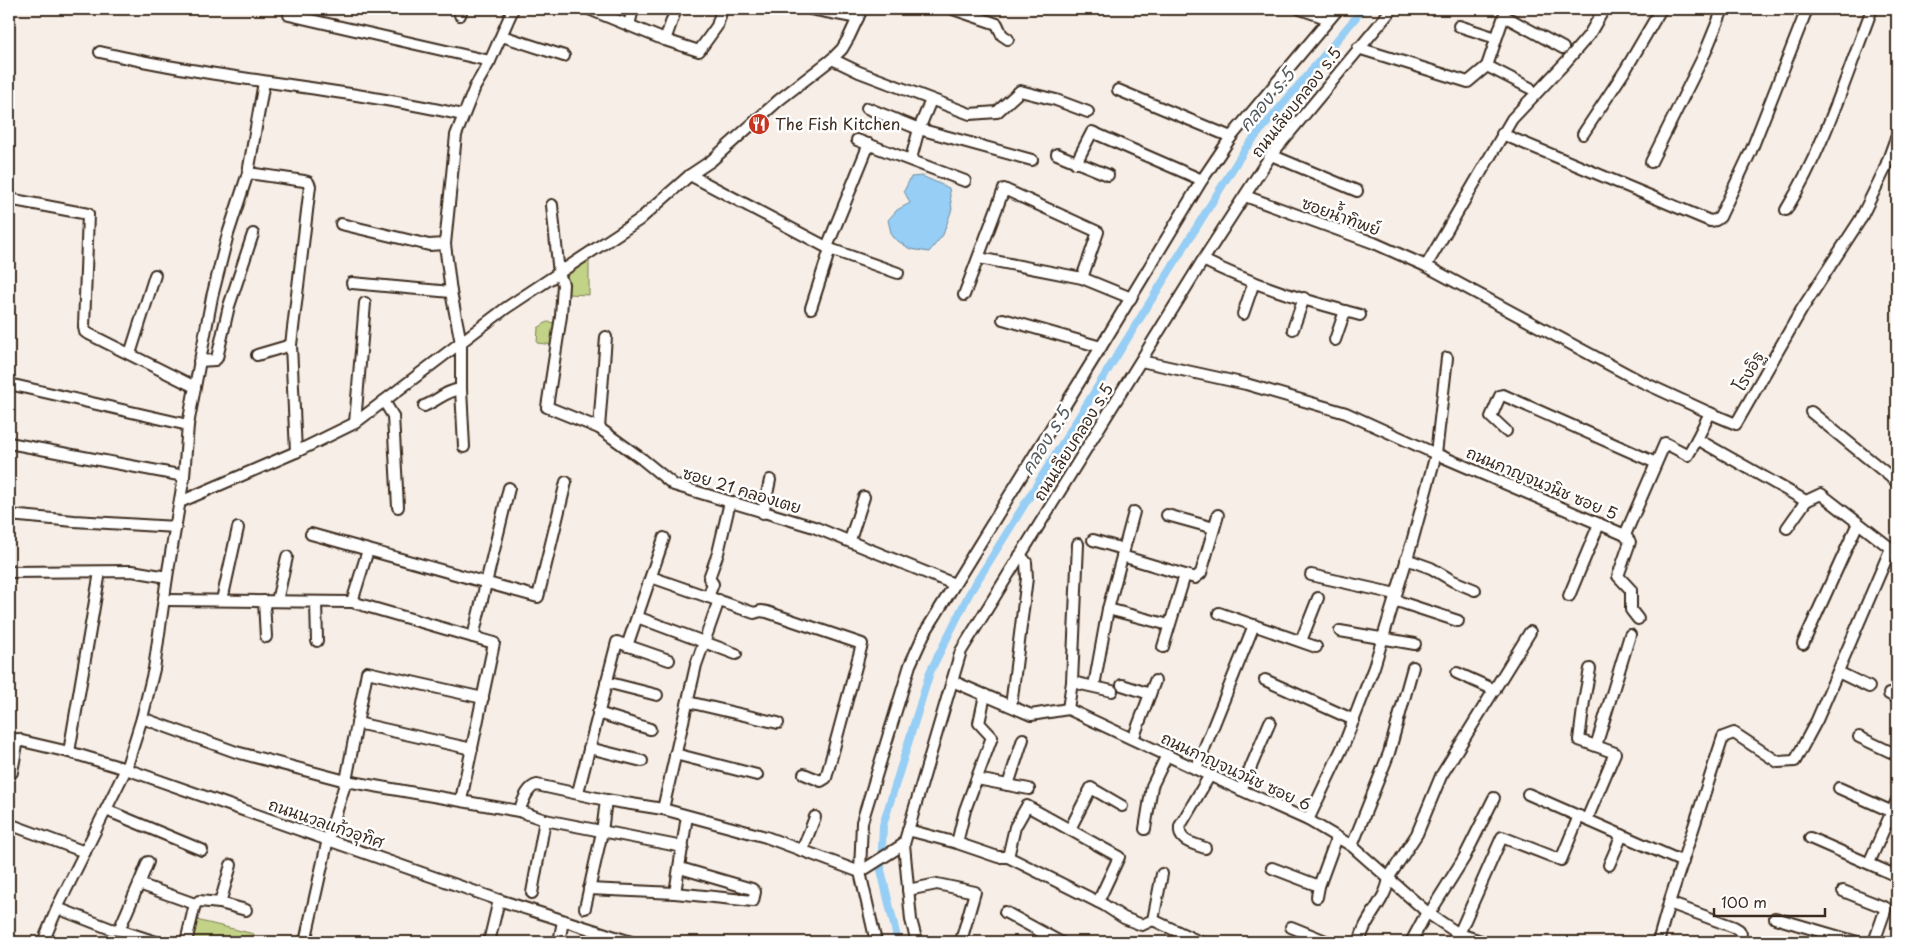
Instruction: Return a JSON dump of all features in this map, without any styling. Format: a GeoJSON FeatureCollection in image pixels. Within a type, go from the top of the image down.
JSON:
{"type":"FeatureCollection","features":[{"type":"Feature","properties":{"kind":"street"},"geometry":{"type":"LineString","coordinates":[[464,448],[461,343],[451,292],[445,244],[456,135],[474,87],[490,61],[513,9]]}},
{"type":"Feature","properties":{"kind":"street"},"geometry":{"type":"LineString","coordinates":[[589,9],[699,51],[717,26],[722,9]]}},
{"type":"Feature","properties":{"kind":"street"},"geometry":{"type":"LineString","coordinates":[[629,25],[634,9]]}},
{"type":"Feature","properties":{"kind":"street"},"geometry":{"type":"LineString","coordinates":[[666,40],[676,9]]}},
{"type":"Feature","properties":{"kind":"street"},"geometry":{"type":"LineString","coordinates":[[180,502],[296,452],[354,423],[506,308],[638,220],[690,175],[711,161],[779,100],[842,49],[860,13],[811,9]]}},
{"type":"Feature","properties":{"kind":"street"},"geometry":{"type":"LineString","coordinates":[[953,9],[994,22],[999,26],[1002,35],[1008,39]]}},
{"type":"Feature","properties":{"kind":"street"},"geometry":{"type":"LineString","coordinates":[[1300,9],[1328,19]]}},
{"type":"Feature","properties":{"kind":"street","name":"ถนนเลียบคลอง ร.5"},"geometry":{"type":"LineString","coordinates":[[876,942],[860,872],[862,822],[910,665],[924,634],[1202,180],[1232,137],[1338,9]]}},
{"type":"Feature","properties":{"kind":"street","name":"ถนนเลียบคลอง ร.5"},"geometry":{"type":"LineString","coordinates":[[917,942],[911,920],[904,844],[961,650],[1203,260],[1272,155],[1358,48],[1392,9]]}},
{"type":"Feature","properties":{"kind":"street"},"geometry":{"type":"LineString","coordinates":[[1426,266],[1512,119],[1522,106],[1565,63],[1588,35],[1604,9]]}},
{"type":"Feature","properties":{"kind":"street"},"geometry":{"type":"LineString","coordinates":[[1583,134],[1626,69],[1661,9]]}},
{"type":"Feature","properties":{"kind":"street"},"geometry":{"type":"LineString","coordinates":[[1502,134],[1710,221],[1716,220],[1720,217],[1751,150],[1807,9]]}},
{"type":"Feature","properties":{"kind":"street"},"geometry":{"type":"LineString","coordinates":[[1786,210],[1816,152],[1872,9]]}},
{"type":"Feature","properties":{"kind":"street"},"geometry":{"type":"LineString","coordinates":[[1651,162],[1705,53],[1720,10]]}},
{"type":"Feature","properties":{"kind":"street"},"geometry":{"type":"LineString","coordinates":[[289,15],[490,61]]}},
{"type":"Feature","properties":{"kind":"street"},"geometry":{"type":"LineString","coordinates":[[1358,48],[1468,82],[1487,66],[1504,16],[1563,48]]}},
{"type":"Feature","properties":{"kind":"street"},"geometry":{"type":"LineString","coordinates":[[1459,26],[1496,38]]}},
{"type":"Feature","properties":{"kind":"street"},"geometry":{"type":"LineString","coordinates":[[502,36],[564,56]]}},
{"type":"Feature","properties":{"kind":"street"},"geometry":{"type":"LineString","coordinates":[[100,52],[264,82],[380,98],[463,114]]}},
{"type":"Feature","properties":{"kind":"street"},"geometry":{"type":"LineString","coordinates":[[832,59],[859,72],[970,114],[997,112],[1020,91],[1088,112]]}},
{"type":"Feature","properties":{"kind":"street"},"geometry":{"type":"LineString","coordinates":[[1487,66],[1530,88]]}},
{"type":"Feature","properties":{"kind":"street"},"geometry":{"type":"LineString","coordinates":[[43,942],[57,908],[126,769],[142,718],[154,669],[184,476],[188,425],[199,360],[228,234],[248,173],[264,82]]}},
{"type":"Feature","properties":{"kind":"street"},"geometry":{"type":"LineString","coordinates":[[1118,90],[1232,137]]}},
{"type":"Feature","properties":{"kind":"street"},"geometry":{"type":"LineString","coordinates":[[912,155],[919,129],[931,100]]}},
{"type":"Feature","properties":{"kind":"street"},"geometry":{"type":"LineString","coordinates":[[867,108],[919,129],[1032,160]]}},
{"type":"Feature","properties":{"kind":"street"},"geometry":{"type":"LineString","coordinates":[[1076,163],[1092,132],[1202,180]]}},
{"type":"Feature","properties":{"kind":"street","name":"โรงอิฐ"},"geometry":{"type":"LineString","coordinates":[[1710,413],[1736,424],[1802,309],[1860,220],[1884,172],[1897,135]]}},
{"type":"Feature","properties":{"kind":"street"},"geometry":{"type":"LineString","coordinates":[[857,140],[965,181]]}},
{"type":"Feature","properties":{"kind":"street"},"geometry":{"type":"LineString","coordinates":[[811,308],[829,248],[869,144]]}},
{"type":"Feature","properties":{"kind":"street"},"geometry":{"type":"LineString","coordinates":[[1057,154],[1108,175]]}},
{"type":"Feature","properties":{"kind":"street"},"geometry":{"type":"LineString","coordinates":[[1272,155],[1357,192]]}},
{"type":"Feature","properties":{"kind":"street"},"geometry":{"type":"LineString","coordinates":[[248,173],[304,181],[308,182],[310,186],[291,345],[296,452]]}},
{"type":"Feature","properties":{"kind":"street"},"geometry":{"type":"LineString","coordinates":[[690,175],[829,248],[898,273]]}},
{"type":"Feature","properties":{"kind":"street"},"geometry":{"type":"LineString","coordinates":[[964,295],[1004,189],[1098,232],[1082,278]]}},
{"type":"Feature","properties":{"kind":"street","name":"ซอยน้ำทิพย์"},"geometry":{"type":"LineString","coordinates":[[1245,196],[1374,243],[1426,266],[1638,380],[1710,413]]}},
{"type":"Feature","properties":{"kind":"street"},"geometry":{"type":"LineString","coordinates":[[9,198],[88,214],[84,327],[88,334],[195,387]]}},
{"type":"Feature","properties":{"kind":"street"},"geometry":{"type":"LineString","coordinates":[[552,205],[559,274]]}},
{"type":"Feature","properties":{"kind":"street"},"geometry":{"type":"LineString","coordinates":[[341,224],[429,245],[445,244]]}},
{"type":"Feature","properties":{"kind":"street"},"geometry":{"type":"LineString","coordinates":[[199,360],[215,360],[217,358],[229,306],[253,234]]}},
{"type":"Feature","properties":{"kind":"street"},"geometry":{"type":"LineString","coordinates":[[979,258],[1082,278],[1131,298]]}},
{"type":"Feature","properties":{"kind":"street"},"geometry":{"type":"LineString","coordinates":[[1203,260],[1254,282],[1360,315]]}},
{"type":"Feature","properties":{"kind":"street","name":"ซอย 21 คลองเตย"},"geometry":{"type":"LineString","coordinates":[[559,274],[564,284],[547,406],[599,428],[642,459],[674,486],[850,540],[954,584]]}},
{"type":"Feature","properties":{"kind":"street"},"geometry":{"type":"LineString","coordinates":[[130,354],[155,275]]}},
{"type":"Feature","properties":{"kind":"street"},"geometry":{"type":"LineString","coordinates":[[1243,314],[1254,282]]}},
{"type":"Feature","properties":{"kind":"street"},"geometry":{"type":"LineString","coordinates":[[352,284],[451,292]]}},
{"type":"Feature","properties":{"kind":"street"},"geometry":{"type":"LineString","coordinates":[[1293,329],[1304,298]]}},
{"type":"Feature","properties":{"kind":"street"},"geometry":{"type":"LineString","coordinates":[[354,423],[365,303]]}},
{"type":"Feature","properties":{"kind":"street"},"geometry":{"type":"LineString","coordinates":[[1335,340],[1345,311]]}},
{"type":"Feature","properties":{"kind":"street"},"geometry":{"type":"LineString","coordinates":[[1003,319],[1101,347]]}},
{"type":"Feature","properties":{"kind":"street"},"geometry":{"type":"LineString","coordinates":[[599,428],[606,337]]}},
{"type":"Feature","properties":{"kind":"street"},"geometry":{"type":"LineString","coordinates":[[258,355],[291,345]]}},
{"type":"Feature","properties":{"kind":"street"},"geometry":{"type":"LineString","coordinates":[[1308,820],[1354,720],[1383,638],[1436,454],[1447,358]]}},
{"type":"Feature","properties":{"kind":"street","name":"ถนนกาญจนวนิช ซอย 5"},"geometry":{"type":"LineString","coordinates":[[1141,361],[1246,384],[1346,413],[1436,454],[1625,535],[1665,444],[1688,455],[1697,439]]}},
{"type":"Feature","properties":{"kind":"street"},"geometry":{"type":"LineString","coordinates":[[9,384],[188,425]]}},
{"type":"Feature","properties":{"kind":"street"},"geometry":{"type":"LineString","coordinates":[[424,406],[435,402],[449,390],[461,389]]}},
{"type":"Feature","properties":{"kind":"street"},"geometry":{"type":"LineString","coordinates":[[1506,431],[1491,417],[1502,395],[1656,463]]}},
{"type":"Feature","properties":{"kind":"street"},"geometry":{"type":"LineString","coordinates":[[384,400],[393,416],[398,507]]}},
{"type":"Feature","properties":{"kind":"street"},"geometry":{"type":"LineString","coordinates":[[1811,412],[1897,482]]}},
{"type":"Feature","properties":{"kind":"street"},"geometry":{"type":"LineString","coordinates":[[1710,413],[1697,439],[1806,501]]}},
{"type":"Feature","properties":{"kind":"street"},"geometry":{"type":"LineString","coordinates":[[9,443],[184,476]]}},
{"type":"Feature","properties":{"kind":"street"},"geometry":{"type":"LineString","coordinates":[[763,512],[770,480]]}},
{"type":"Feature","properties":{"kind":"street"},"geometry":{"type":"LineString","coordinates":[[311,534],[538,597],[566,482]]}},
{"type":"Feature","properties":{"kind":"street"},"geometry":{"type":"LineString","coordinates":[[473,637],[509,488]]}},
{"type":"Feature","properties":{"kind":"street"},"geometry":{"type":"LineString","coordinates":[[1658,942],[1723,737],[1734,733],[1778,762],[1795,761],[1817,720],[1894,550],[1821,494],[1806,501],[1787,528]]}},
{"type":"Feature","properties":{"kind":"street"},"geometry":{"type":"LineString","coordinates":[[850,540],[864,498]]}},
{"type":"Feature","properties":{"kind":"street"},"geometry":{"type":"LineString","coordinates":[[708,597],[712,584],[709,578],[718,553],[730,502]]}},
{"type":"Feature","properties":{"kind":"street"},"geometry":{"type":"LineString","coordinates":[[1094,686],[1108,609],[1134,512]]}},
{"type":"Feature","properties":{"kind":"street"},"geometry":{"type":"LineString","coordinates":[[1167,514],[1214,528]]}},
{"type":"Feature","properties":{"kind":"street"},"geometry":{"type":"LineString","coordinates":[[9,515],[176,527]]}},
{"type":"Feature","properties":{"kind":"street"},"geometry":{"type":"LineString","coordinates":[[1093,540],[1195,578],[1201,573],[1218,515]]}},
{"type":"Feature","properties":{"kind":"street"},"geometry":{"type":"LineString","coordinates":[[1803,644],[1858,523]]}},
{"type":"Feature","properties":{"kind":"street"},"geometry":{"type":"LineString","coordinates":[[1569,596],[1599,524]]}},
{"type":"Feature","properties":{"kind":"street"},"geometry":{"type":"LineString","coordinates":[[222,600],[238,528]]}},
{"type":"Feature","properties":{"kind":"street"},"geometry":{"type":"LineString","coordinates":[[1625,535],[1630,542],[1618,576],[1631,590],[1631,610],[1638,619]]}},
{"type":"Feature","properties":{"kind":"street"},"geometry":{"type":"LineString","coordinates":[[627,646],[664,538]]}},
{"type":"Feature","properties":{"kind":"street"},"geometry":{"type":"LineString","coordinates":[[952,681],[1031,714],[1068,709],[1072,682],[1078,544]]}},
{"type":"Feature","properties":{"kind":"street"},"geometry":{"type":"LineString","coordinates":[[352,602],[368,550]]}},
{"type":"Feature","properties":{"kind":"street"},"geometry":{"type":"LineString","coordinates":[[1011,706],[1027,578],[1026,562],[1020,555]]}},
{"type":"Feature","properties":{"kind":"street"},"geometry":{"type":"LineString","coordinates":[[277,601],[287,557]]}},
{"type":"Feature","properties":{"kind":"street"},"geometry":{"type":"LineString","coordinates":[[1406,559],[1431,568],[1453,582],[1475,590]]}},
{"type":"Feature","properties":{"kind":"street"},"geometry":{"type":"LineString","coordinates":[[9,572],[132,571],[167,577]]}},
{"type":"Feature","properties":{"kind":"street"},"geometry":{"type":"LineString","coordinates":[[69,752],[100,572]]}},
{"type":"Feature","properties":{"kind":"street"},"geometry":{"type":"LineString","coordinates":[[1163,647],[1185,575]]}},
{"type":"Feature","properties":{"kind":"street"},"geometry":{"type":"LineString","coordinates":[[1311,575],[1395,597],[1458,621]]}},
{"type":"Feature","properties":{"kind":"street"},"geometry":{"type":"LineString","coordinates":[[650,577],[754,614],[760,611],[767,612],[862,644],[826,778],[821,781],[804,774]]}},
{"type":"Feature","properties":{"kind":"street"},"geometry":{"type":"LineString","coordinates":[[1300,641],[1318,598]]}},
{"type":"Feature","properties":{"kind":"street"},"geometry":{"type":"LineString","coordinates":[[164,600],[352,602],[494,643],[461,800]]}},
{"type":"Feature","properties":{"kind":"street"},"geometry":{"type":"LineString","coordinates":[[663,809],[696,664],[718,600]]}},
{"type":"Feature","properties":{"kind":"street"},"geometry":{"type":"LineString","coordinates":[[264,601],[266,637]]}},
{"type":"Feature","properties":{"kind":"street"},"geometry":{"type":"LineString","coordinates":[[316,602],[317,641]]}},
{"type":"Feature","properties":{"kind":"street"},"geometry":{"type":"LineString","coordinates":[[1108,609],[1170,626]]}},
{"type":"Feature","properties":{"kind":"street"},"geometry":{"type":"LineString","coordinates":[[1219,613],[1316,646]]}},
{"type":"Feature","properties":{"kind":"street"},"geometry":{"type":"LineString","coordinates":[[637,617],[736,654]]}},
{"type":"Feature","properties":{"kind":"street"},"geometry":{"type":"LineString","coordinates":[[1196,769],[1254,625]]}},
{"type":"Feature","properties":{"kind":"street"},"geometry":{"type":"LineString","coordinates":[[1340,630],[1415,644]]}},
{"type":"Feature","properties":{"kind":"street"},"geometry":{"type":"LineString","coordinates":[[1360,942],[1372,913],[1388,886],[1389,878],[1417,834],[1441,776],[1530,632]]}},
{"type":"Feature","properties":{"kind":"street"},"geometry":{"type":"LineString","coordinates":[[1596,746],[1630,635]]}},
{"type":"Feature","properties":{"kind":"street"},"geometry":{"type":"LineString","coordinates":[[578,792],[617,642],[669,660]]}},
{"type":"Feature","properties":{"kind":"street"},"geometry":{"type":"LineString","coordinates":[[1352,846],[1389,753],[1413,667]]}},
{"type":"Feature","properties":{"kind":"street"},"geometry":{"type":"LineString","coordinates":[[1459,934],[1502,838],[1561,860],[1583,818],[1615,753],[1580,740],[1590,669]]}},
{"type":"Feature","properties":{"kind":"street"},"geometry":{"type":"LineString","coordinates":[[305,942],[328,839],[346,781],[367,672],[483,698]]}},
{"type":"Feature","properties":{"kind":"street"},"geometry":{"type":"LineString","coordinates":[[1838,672],[1870,687]]}},
{"type":"Feature","properties":{"kind":"street"},"geometry":{"type":"LineString","coordinates":[[1457,673],[1495,690]]}},
{"type":"Feature","properties":{"kind":"street"},"geometry":{"type":"LineString","coordinates":[[1265,680],[1354,720]]}},
{"type":"Feature","properties":{"kind":"street"},"geometry":{"type":"LineString","coordinates":[[1133,739],[1155,681]]}},
{"type":"Feature","properties":{"kind":"street"},"geometry":{"type":"LineString","coordinates":[[606,682],[657,695]]}},
{"type":"Feature","properties":{"kind":"street"},"geometry":{"type":"LineString","coordinates":[[1072,682],[1112,691]]}},
{"type":"Feature","properties":{"kind":"street"},"geometry":{"type":"LineString","coordinates":[[1122,685],[1150,694]]}},
{"type":"Feature","properties":{"kind":"street"},"geometry":{"type":"LineString","coordinates":[[957,843],[965,810],[992,737],[979,723],[985,695]]}},
{"type":"Feature","properties":{"kind":"street"},"geometry":{"type":"LineString","coordinates":[[688,702],[778,723]]}},
{"type":"Feature","properties":{"kind":"street","name":"ถนนกาญจนวนิช ซอย 6"},"geometry":{"type":"LineString","coordinates":[[1068,709],[1308,820],[1352,846],[1428,913],[1459,934],[1484,942]]}},
{"type":"Feature","properties":{"kind":"street"},"geometry":{"type":"LineString","coordinates":[[598,714],[650,729]]}},
{"type":"Feature","properties":{"kind":"street"},"geometry":{"type":"LineString","coordinates":[[142,718],[236,752],[346,781],[519,811],[545,820],[683,847]]}},
{"type":"Feature","properties":{"kind":"street"},"geometry":{"type":"LineString","coordinates":[[1241,790],[1270,722]]}},
{"type":"Feature","properties":{"kind":"street"},"geometry":{"type":"LineString","coordinates":[[357,723],[472,749]]}},
{"type":"Feature","properties":{"kind":"street"},"geometry":{"type":"LineString","coordinates":[[1859,737],[1897,755]]}},
{"type":"Feature","properties":{"kind":"street"},"geometry":{"type":"LineString","coordinates":[[9,772],[12,772],[14,739]]}},
{"type":"Feature","properties":{"kind":"street","name":"ถนนนวลแก้วอุทิศ"},"geometry":{"type":"LineString","coordinates":[[14,739],[69,752],[126,769],[499,900],[631,942]]}},
{"type":"Feature","properties":{"kind":"street"},"geometry":{"type":"LineString","coordinates":[[1008,785],[1022,739]]}},
{"type":"Feature","properties":{"kind":"street"},"geometry":{"type":"LineString","coordinates":[[589,748],[642,760]]}},
{"type":"Feature","properties":{"kind":"street"},"geometry":{"type":"LineString","coordinates":[[675,754],[757,775]]}},
{"type":"Feature","properties":{"kind":"street"},"geometry":{"type":"LineString","coordinates":[[1145,828],[1152,786],[1167,755]]}},
{"type":"Feature","properties":{"kind":"street"},"geometry":{"type":"LineString","coordinates":[[1205,848],[1182,839],[1179,833],[1180,826],[1210,775]]}},
{"type":"Feature","properties":{"kind":"street"},"geometry":{"type":"LineString","coordinates":[[977,779],[1029,789]]}},
{"type":"Feature","properties":{"kind":"street"},"geometry":{"type":"LineString","coordinates":[[519,811],[532,786],[537,785],[578,792],[606,800],[663,809],[766,837],[860,872],[904,844]]}},
{"type":"Feature","properties":{"kind":"street"},"geometry":{"type":"LineString","coordinates":[[1070,829],[1092,788],[1122,806]]}},
{"type":"Feature","properties":{"kind":"street"},"geometry":{"type":"LineString","coordinates":[[1838,788],[1895,813]]}},
{"type":"Feature","properties":{"kind":"street"},"geometry":{"type":"LineString","coordinates":[[1528,794],[1684,862]]}},
{"type":"Feature","properties":{"kind":"street"},"geometry":{"type":"LineString","coordinates":[[1410,942],[1464,858],[1494,798]]}},
{"type":"Feature","properties":{"kind":"street"},"geometry":{"type":"LineString","coordinates":[[585,908],[602,832],[606,800]]}},
{"type":"Feature","properties":{"kind":"street"},"geometry":{"type":"LineString","coordinates":[[1869,863],[1895,813],[1897,800]]}},
{"type":"Feature","properties":{"kind":"street"},"geometry":{"type":"LineString","coordinates":[[1008,857],[1014,827],[1027,806],[1119,857],[1098,902]]}},
{"type":"Feature","properties":{"kind":"street"},"geometry":{"type":"LineString","coordinates":[[106,810],[202,850]]}},
{"type":"Feature","properties":{"kind":"street"},"geometry":{"type":"LineString","coordinates":[[675,893],[687,816]]}},
{"type":"Feature","properties":{"kind":"street"},"geometry":{"type":"LineString","coordinates":[[802,851],[815,817]]}},
{"type":"Feature","properties":{"kind":"street"},"geometry":{"type":"LineString","coordinates":[[532,893],[545,820]]}},
{"type":"Feature","properties":{"kind":"street"},"geometry":{"type":"LineString","coordinates":[[9,824],[85,852]]}},
{"type":"Feature","properties":{"kind":"street"},"geometry":{"type":"LineString","coordinates":[[908,830],[957,843],[998,857],[1008,857],[1098,902],[1124,918],[1142,924],[1153,920],[1200,942]]}},
{"type":"Feature","properties":{"kind":"street"},"geometry":{"type":"LineString","coordinates":[[1609,865],[1622,835]]}},
{"type":"Feature","properties":{"kind":"street"},"geometry":{"type":"LineString","coordinates":[[1272,868],[1318,891],[1337,837]]}},
{"type":"Feature","properties":{"kind":"street"},"geometry":{"type":"LineString","coordinates":[[1810,838],[1897,876]]}},
{"type":"Feature","properties":{"kind":"street"},"geometry":{"type":"LineString","coordinates":[[115,930],[139,884],[148,862]]}},
{"type":"Feature","properties":{"kind":"street"},"geometry":{"type":"LineString","coordinates":[[220,903],[231,865]]}},
{"type":"Feature","properties":{"kind":"street"},"geometry":{"type":"LineString","coordinates":[[590,889],[675,893],[753,901],[755,896],[752,889],[680,868]]}},
{"type":"Feature","properties":{"kind":"street"},"geometry":{"type":"LineString","coordinates":[[1153,920],[1162,874]]}},
{"type":"Feature","properties":{"kind":"street"},"geometry":{"type":"LineString","coordinates":[[139,884],[195,904]]}},
{"type":"Feature","properties":{"kind":"street"},"geometry":{"type":"LineString","coordinates":[[908,890],[937,884],[975,892],[961,941]]}},
{"type":"Feature","properties":{"kind":"street"},"geometry":{"type":"LineString","coordinates":[[1843,891],[1886,908],[1874,942]]}},
{"type":"Feature","properties":{"kind":"street"},"geometry":{"type":"LineString","coordinates":[[186,942],[195,904],[200,900],[246,910]]}},
{"type":"Feature","properties":{"kind":"street"},"geometry":{"type":"LineString","coordinates":[[489,942],[499,900]]}},
{"type":"Feature","properties":{"kind":"street"},"geometry":{"type":"LineString","coordinates":[[1669,903],[1734,927],[1741,934]]}},
{"type":"Feature","properties":{"kind":"street"},"geometry":{"type":"LineString","coordinates":[[57,908],[115,930],[156,942]]}},
{"type":"Feature","properties":{"kind":"street"},"geometry":{"type":"LineString","coordinates":[[1004,912],[1060,942]]}},
{"type":"Feature","properties":{"kind":"street"},"geometry":{"type":"LineString","coordinates":[[1775,918],[1857,942]]}},
{"type":"Feature","properties":{"kind":"street"},"geometry":{"type":"LineString","coordinates":[[559,942],[563,921]]}},
{"type":"Feature","properties":{"kind":"street"},"geometry":{"type":"LineString","coordinates":[[1291,927],[1328,942]]}},
{"type":"Feature","properties":{"kind":"green space"},"geometry":{"type":"Polygon","coordinates":[[[589,259],[589,295],[567,294],[567,276],[589,259]]]}},
{"type":"Feature","properties":{"kind":"green space"},"geometry":{"type":"Polygon","coordinates":[[[547,322],[558,323],[554,345],[537,343],[538,328],[547,322]]]}},
{"type":"Feature","properties":{"kind":"green space"},"geometry":{"type":"Polygon","coordinates":[[[196,920],[254,934],[252,942],[190,942],[196,920]]]}},
{"type":"Feature","properties":{"kind":"water"},"geometry":{"type":"Polygon","coordinates":[[[922,176],[949,188],[952,209],[943,235],[929,252],[910,249],[892,237],[888,220],[897,210],[910,203],[904,191],[911,177],[922,176]]]}},
{"type":"Feature","properties":{"kind":"waterway","name":"คลอง ร.5"},"geometry":{"type":"LineString","coordinates":[[898,942],[881,870],[883,825],[930,672],[969,594],[1245,149],[1363,9]]}},
{"type":"Feature","properties":{"kind":"place","name":"The Fish Kitchen"},"geometry":{"type":"Point","coordinates":[759,124]}}]}
